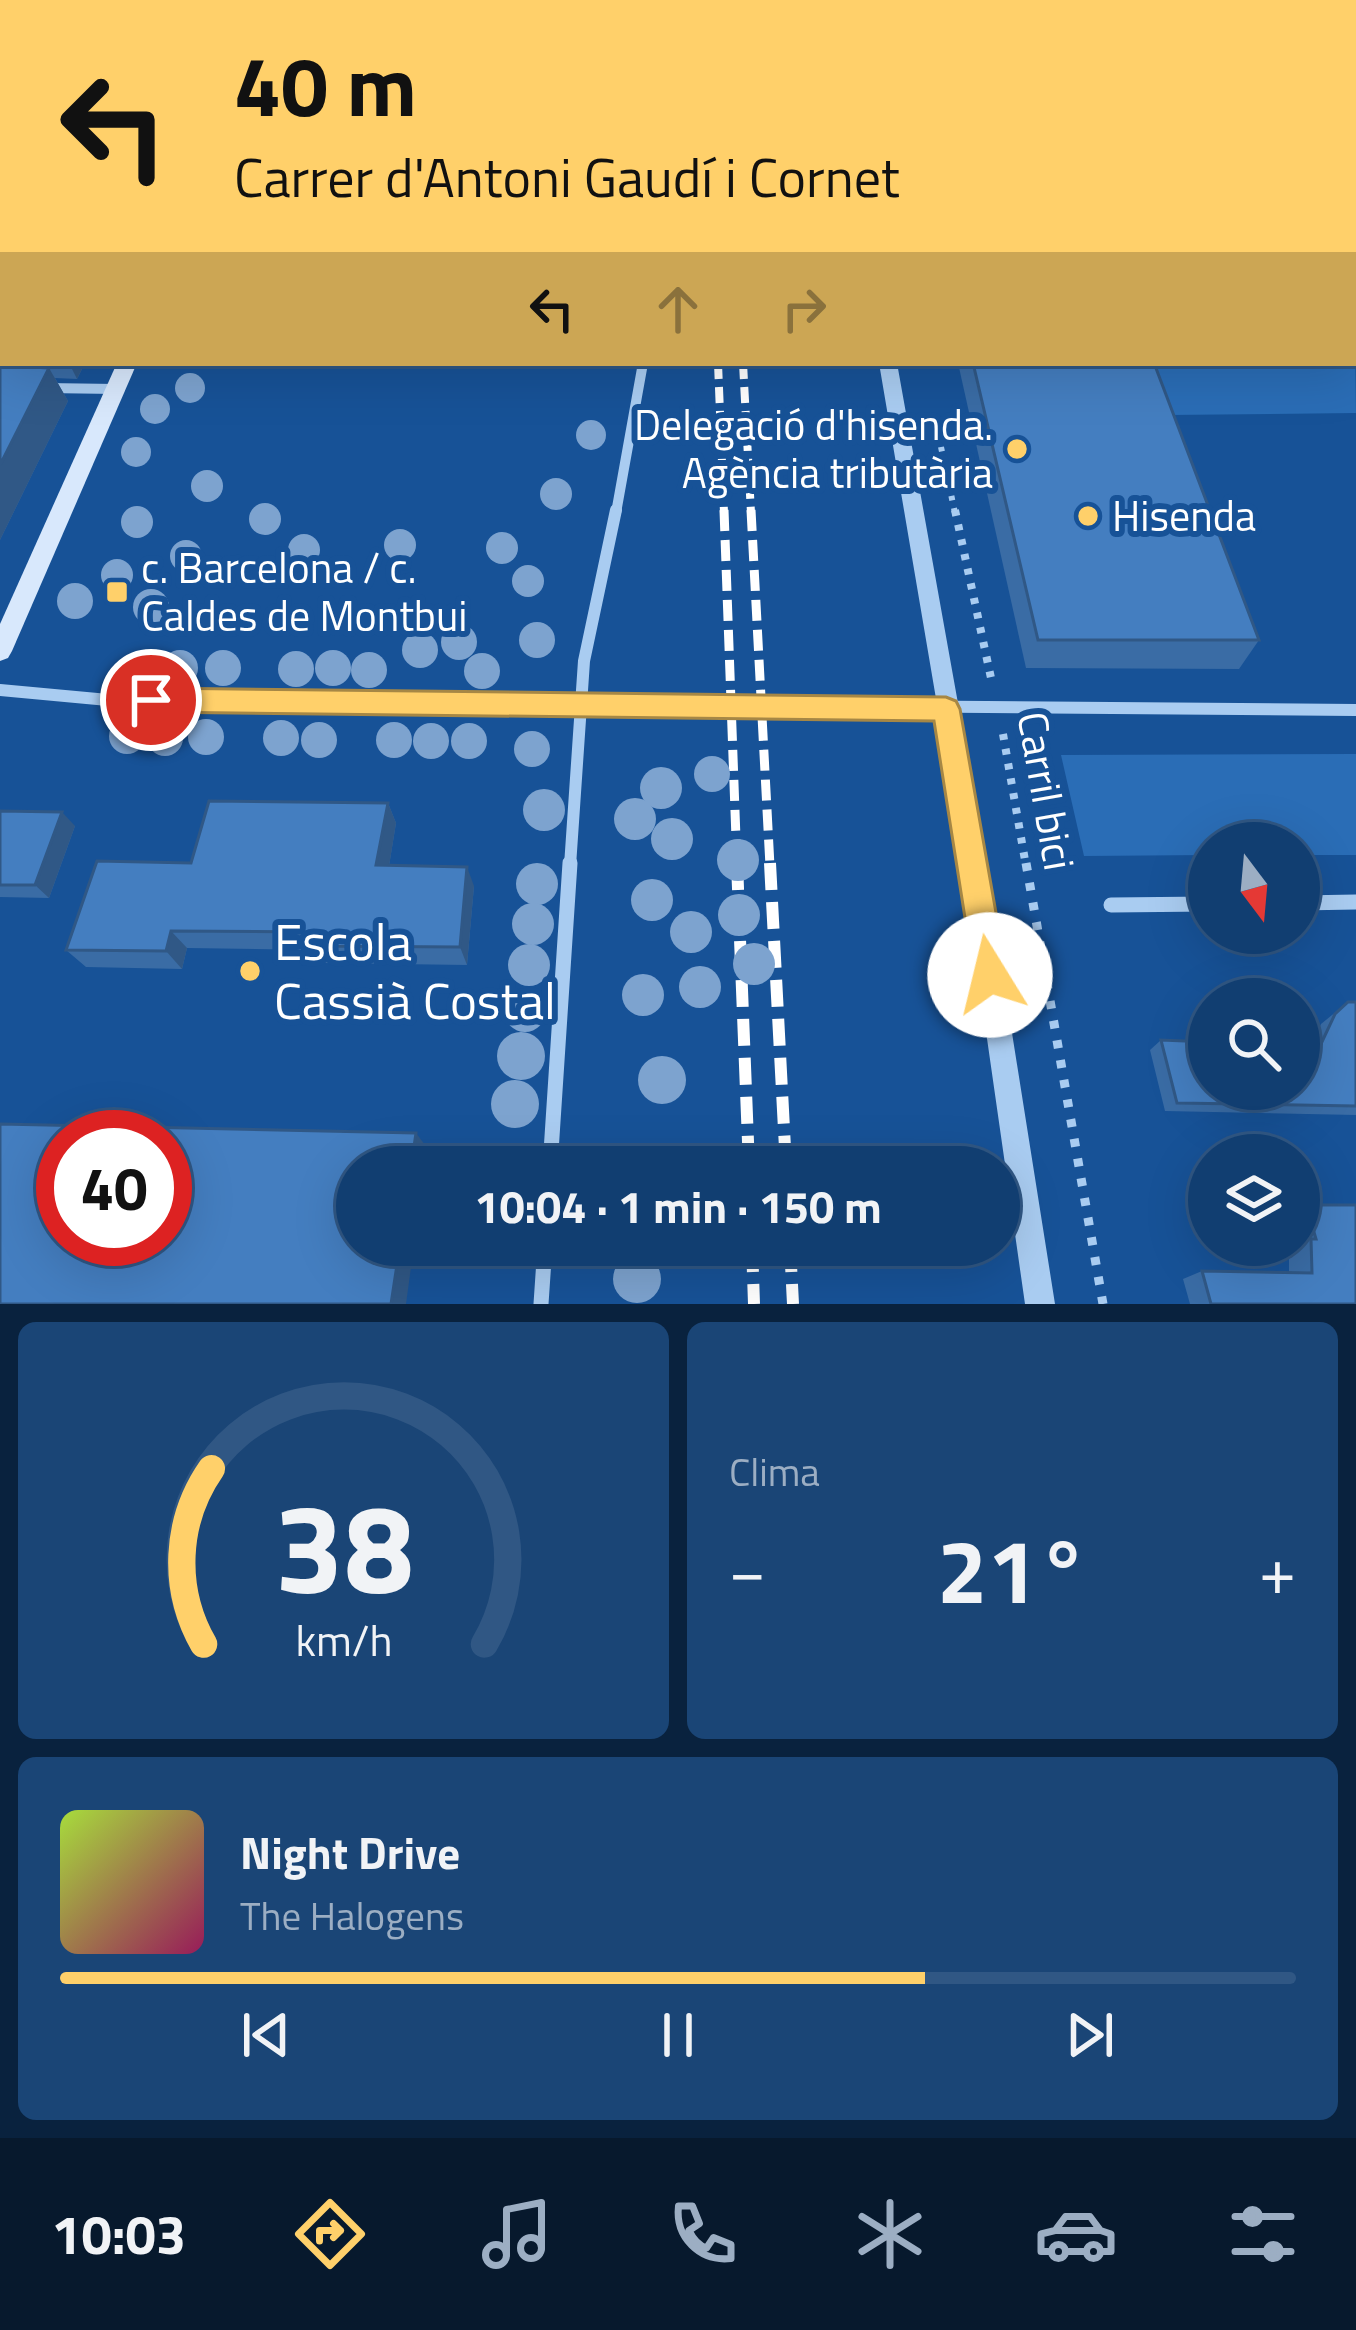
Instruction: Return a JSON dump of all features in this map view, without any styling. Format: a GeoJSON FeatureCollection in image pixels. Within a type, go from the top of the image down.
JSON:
{"type":"FeatureCollection","features":[{"type":"Feature","properties":{"kind":"main road"},"geometry":{"type":"LineString","coordinates":[[0,651],[126,366]]}},
{"type":"Feature","properties":{"kind":"street"},"geometry":{"type":"LineString","coordinates":[[551,1146],[584,661],[639,405],[643,366]]}},
{"type":"Feature","properties":{"kind":"street"},"geometry":{"type":"LineString","coordinates":[[889,366],[1040,1304]]}},
{"type":"Feature","properties":{"kind":"street"},"geometry":{"type":"LineString","coordinates":[[37,388],[116,389]]}},
{"type":"Feature","properties":{"kind":"street"},"geometry":{"type":"LineString","coordinates":[[0,690],[108,700],[1356,710]]}},
{"type":"Feature","properties":{"kind":"street"},"geometry":{"type":"LineString","coordinates":[[1320,903],[1356,902]]}},
{"type":"Feature","properties":{"kind":"street"},"geometry":{"type":"LineString","coordinates":[[1111,905],[1188,904]]}},
{"type":"Feature","properties":{"kind":"street"},"geometry":{"type":"LineString","coordinates":[[541,1304],[544,1266]]}},
{"type":"Feature","properties":{"kind":"path","name":"Carril bici"},"geometry":{"type":"LineString","coordinates":[[938,432],[998,709],[1103,1304]]}},
{"type":"Feature","properties":{"kind":"shaded area"},"geometry":{"type":"Polygon","coordinates":[[[1149,366],[1355,366],[1356,413],[1168,415],[1149,366]]]}},
{"type":"Feature","properties":{"kind":"shaded area"},"geometry":{"type":"Polygon","coordinates":[[[1356,754],[1356,855],[1320,855],[1320,822],[1188,822],[1188,855],[1084,856],[1061,755],[1356,754]]]}},
{"type":"Feature","properties":{"kind":"building"},"geometry":{"type":"Polygon","coordinates":[[[0,366],[49,368],[0,465],[0,366]]]}},
{"type":"Feature","properties":{"kind":"building","name":"Hisenda"},"geometry":{"type":"Polygon","coordinates":[[[974,366],[1155,366],[1259,640],[1038,640],[974,366]]]}},
{"type":"Feature","properties":{"kind":"building"},"geometry":{"type":"Polygon","coordinates":[[[209,801],[388,803],[376,865],[467,867],[460,947],[313,946],[315,932],[171,931],[166,951],[66,950],[97,861],[191,863],[209,801]]]}},
{"type":"Feature","properties":{"kind":"building"},"geometry":{"type":"Polygon","coordinates":[[[0,811],[62,812],[35,885],[0,885],[0,811]]]}},
{"type":"Feature","properties":{"kind":"building"},"geometry":{"type":"Polygon","coordinates":[[[1348,1002],[1356,1002],[1356,1106],[1320,1105],[1320,1044],[1335,1014],[1348,1002]]]}},
{"type":"Feature","properties":{"kind":"building"},"geometry":{"type":"Polygon","coordinates":[[[1161,1040],[1188,1041],[1188,1103],[1177,1103],[1161,1040]]]}},
{"type":"Feature","properties":{"kind":"building"},"geometry":{"type":"Polygon","coordinates":[[[0,1124],[36,1125],[36,1266],[192,1266],[192,1128],[416,1133],[414,1146],[336,1146],[336,1266],[397,1266],[391,1304],[0,1304],[0,1124]]]}},
{"type":"Feature","properties":{"kind":"building"},"geometry":{"type":"Polygon","coordinates":[[[1320,1205],[1356,1205],[1356,1304],[1211,1304],[1202,1271],[1312,1273],[1312,1266],[1320,1266],[1320,1205]]]}},
{"type":"Feature","properties":{"kind":"railway"},"geometry":{"type":"LineString","coordinates":[[718,366],[724,513]]}},
{"type":"Feature","properties":{"kind":"railway"},"geometry":{"type":"LineString","coordinates":[[743,366],[751,513]]}},
{"type":"Feature","properties":{"kind":"railway"},"geometry":{"type":"LineString","coordinates":[[724,510],[737,866]]}},
{"type":"Feature","properties":{"kind":"railway"},"geometry":{"type":"LineString","coordinates":[[751,510],[770,866]]}},
{"type":"Feature","properties":{"kind":"railway"},"geometry":{"type":"LineString","coordinates":[[737,863],[748,1146]]}},
{"type":"Feature","properties":{"kind":"railway"},"geometry":{"type":"LineString","coordinates":[[770,863],[785,1146]]}},
{"type":"Feature","properties":{"kind":"railway"},"geometry":{"type":"LineString","coordinates":[[753,1266],[754,1304]]}},
{"type":"Feature","properties":{"kind":"railway"},"geometry":{"type":"LineString","coordinates":[[791,1266],[793,1304]]}},
{"type":"Feature","properties":{"kind":"place","name":"Delegació d'hisenda. Agència tributària"},"geometry":{"type":"Point","coordinates":[1017,449]}},
{"type":"Feature","properties":{"kind":"place","name":"Hisenda"},"geometry":{"type":"Point","coordinates":[1088,516]}},
{"type":"Feature","properties":{"kind":"place","name":"c. Barcelona / c. Caldes de Montbui"},"geometry":{"type":"Point","coordinates":[117,592]}},
{"type":"Feature","properties":{"kind":"place","name":"Escola Cassià Costal"},"geometry":{"type":"Point","coordinates":[250,971]}},
{"type":"Feature","properties":{"kind":"route"},"geometry":{"type":"LineString","coordinates":[[151,700],[946,709],[990,975]]}}]}
